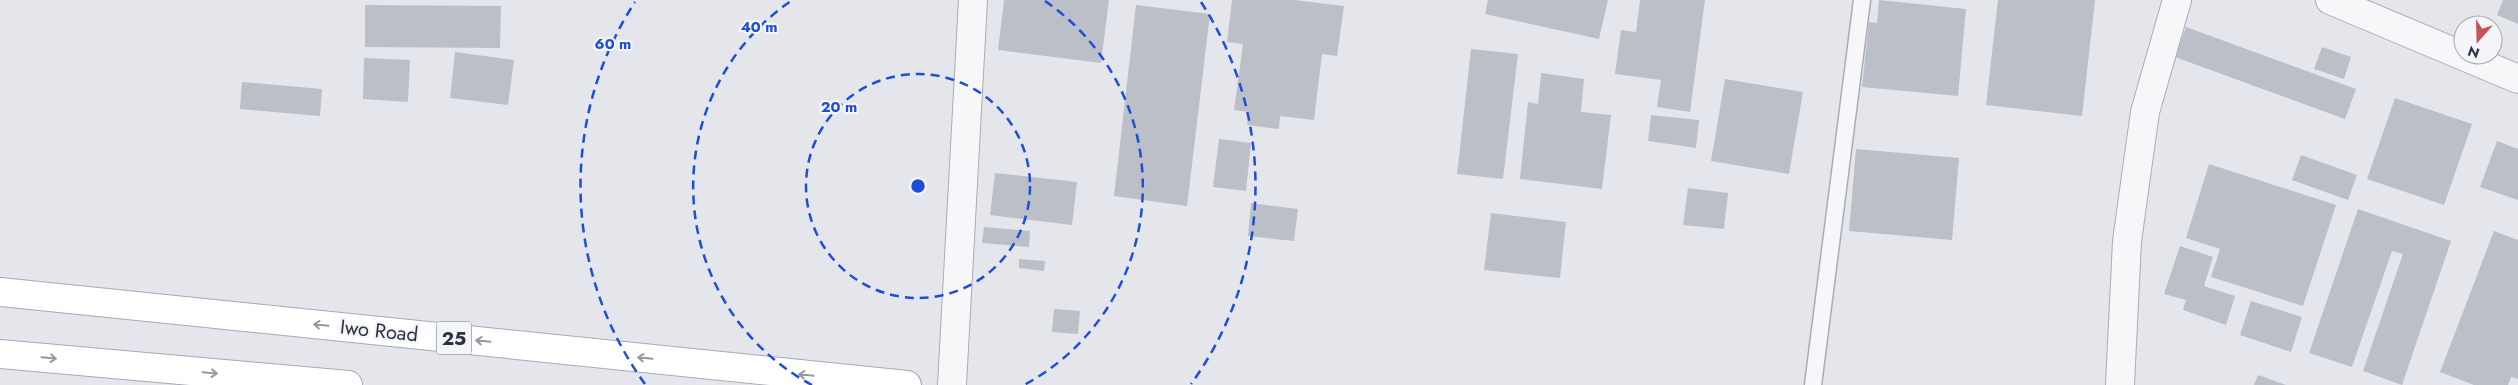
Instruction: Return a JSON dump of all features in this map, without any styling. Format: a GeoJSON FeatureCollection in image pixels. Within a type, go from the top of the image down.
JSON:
{"type":"FeatureCollection","features":[{"type":"Feature","properties":{"kind":"main road","name":"Iwo Road"},"geometry":{"type":"LineString","coordinates":[[0,292],[907,385]]}},
{"type":"Feature","properties":{"kind":"main road"},"geometry":{"type":"LineString","coordinates":[[0,354],[348,385]]}},
{"type":"Feature","properties":{"kind":"street"},"geometry":{"type":"LineString","coordinates":[[952,385],[974,0]]}},
{"type":"Feature","properties":{"kind":"street"},"geometry":{"type":"LineString","coordinates":[[2120,385],[2127,241],[2145,112],[2176,0]]}},
{"type":"Feature","properties":{"kind":"street"},"geometry":{"type":"LineString","coordinates":[[2330,0],[2518,79]]}},
{"type":"Feature","properties":{"kind":"lane"},"geometry":{"type":"LineString","coordinates":[[1813,385],[1862,0]]}},
{"type":"Feature","properties":{"kind":"building"},"geometry":{"type":"Polygon","coordinates":[[[1004,0],[1109,0],[1101,63],[998,50],[1004,0]]]}},
{"type":"Feature","properties":{"kind":"building"},"geometry":{"type":"Polygon","coordinates":[[[1232,0],[1294,0],[1344,6],[1337,56],[1322,54],[1314,120],[1280,116],[1279,129],[1247,125],[1249,112],[1234,110],[1243,44],[1227,42],[1232,0]]]}},
{"type":"Feature","properties":{"kind":"building"},"geometry":{"type":"Polygon","coordinates":[[[1488,0],[1608,0],[1599,39],[1485,14],[1488,0]]]}},
{"type":"Feature","properties":{"kind":"building"},"geometry":{"type":"Polygon","coordinates":[[[1640,0],[1705,0],[1690,112],[1657,107],[1661,80],[1615,74],[1621,30],[1636,32],[1640,0]]]}},
{"type":"Feature","properties":{"kind":"building"},"geometry":{"type":"Polygon","coordinates":[[[1879,0],[1966,9],[1958,96],[1862,87],[1869,22],[1877,23],[1879,0]]]}},
{"type":"Feature","properties":{"kind":"building"},"geometry":{"type":"Polygon","coordinates":[[[1998,0],[2095,0],[2082,116],[1986,105],[1998,0]]]}},
{"type":"Feature","properties":{"kind":"building"},"geometry":{"type":"Polygon","coordinates":[[[2503,0],[2518,0],[2518,24],[2503,18],[2503,15],[2497,15],[2503,0]]]}},
{"type":"Feature","properties":{"kind":"building"},"geometry":{"type":"Polygon","coordinates":[[[365,5],[501,6],[500,48],[365,47],[365,5]]]}},
{"type":"Feature","properties":{"kind":"building"},"geometry":{"type":"Polygon","coordinates":[[[1136,5],[1210,14],[1187,206],[1114,196],[1136,5]]]}},
{"type":"Feature","properties":{"kind":"building"},"geometry":{"type":"Polygon","coordinates":[[[2186,27],[2356,89],[2345,119],[2175,57],[2186,27]]]}},
{"type":"Feature","properties":{"kind":"building"},"geometry":{"type":"Polygon","coordinates":[[[2322,47],[2351,57],[2344,79],[2314,69],[2322,47]]]}},
{"type":"Feature","properties":{"kind":"building"},"geometry":{"type":"Polygon","coordinates":[[[1471,49],[1518,54],[1503,179],[1457,174],[1471,49]]]}},
{"type":"Feature","properties":{"kind":"building"},"geometry":{"type":"Polygon","coordinates":[[[455,52],[514,60],[508,105],[450,98],[455,52]]]}},
{"type":"Feature","properties":{"kind":"building"},"geometry":{"type":"Polygon","coordinates":[[[364,58],[410,60],[408,102],[363,99],[364,58]]]}},
{"type":"Feature","properties":{"kind":"building"},"geometry":{"type":"Polygon","coordinates":[[[1541,73],[1584,79],[1581,112],[1611,115],[1602,189],[1520,179],[1528,102],[1538,104],[1541,73]]]}},
{"type":"Feature","properties":{"kind":"building"},"geometry":{"type":"Polygon","coordinates":[[[1725,79],[1803,92],[1789,174],[1711,161],[1725,79]]]}},
{"type":"Feature","properties":{"kind":"building"},"geometry":{"type":"Polygon","coordinates":[[[242,82],[322,89],[320,116],[240,109],[242,82]]]}},
{"type":"Feature","properties":{"kind":"building"},"geometry":{"type":"Polygon","coordinates":[[[2395,98],[2472,124],[2444,205],[2367,179],[2395,98]]]}},
{"type":"Feature","properties":{"kind":"building"},"geometry":{"type":"Polygon","coordinates":[[[1651,115],[1699,120],[1696,148],[1648,141],[1651,115]]]}},
{"type":"Feature","properties":{"kind":"building"},"geometry":{"type":"Polygon","coordinates":[[[1219,139],[1251,143],[1246,191],[1213,187],[1219,139]]]}},
{"type":"Feature","properties":{"kind":"building"},"geometry":{"type":"Polygon","coordinates":[[[2497,141],[2518,149],[2518,200],[2480,187],[2497,141]]]}},
{"type":"Feature","properties":{"kind":"building"},"geometry":{"type":"Polygon","coordinates":[[[1856,149],[1959,158],[1952,240],[1849,231],[1856,149]]]}},
{"type":"Feature","properties":{"kind":"building"},"geometry":{"type":"Polygon","coordinates":[[[2301,155],[2357,175],[2348,200],[2292,180],[2301,155]]]}},
{"type":"Feature","properties":{"kind":"building"},"geometry":{"type":"Polygon","coordinates":[[[2209,164],[2336,205],[2303,306],[2211,277],[2220,249],[2186,238],[2209,164]]]}},
{"type":"Feature","properties":{"kind":"building"},"geometry":{"type":"Polygon","coordinates":[[[995,173],[1077,182],[1072,225],[990,215],[995,173]]]}},
{"type":"Feature","properties":{"kind":"building"},"geometry":{"type":"Polygon","coordinates":[[[1688,188],[1728,193],[1724,229],[1683,225],[1688,188]]]}},
{"type":"Feature","properties":{"kind":"building"},"geometry":{"type":"Polygon","coordinates":[[[1251,203],[1298,209],[1294,241],[1248,236],[1251,203]]]}},
{"type":"Feature","properties":{"kind":"building"},"geometry":{"type":"Polygon","coordinates":[[[2358,209],[2451,241],[2402,385],[2363,371],[2403,254],[2392,251],[2352,367],[2309,353],[2358,209]]]}},
{"type":"Feature","properties":{"kind":"building"},"geometry":{"type":"Polygon","coordinates":[[[1491,213],[1566,222],[1560,278],[1484,270],[1491,213]]]}},
{"type":"Feature","properties":{"kind":"building"},"geometry":{"type":"Polygon","coordinates":[[[984,227],[1030,231],[1029,247],[982,243],[984,227]]]}},
{"type":"Feature","properties":{"kind":"building"},"geometry":{"type":"Polygon","coordinates":[[[2494,231],[2518,240],[2518,379],[2511,377],[2508,385],[2474,385],[2440,372],[2494,231]]]}},
{"type":"Feature","properties":{"kind":"building"},"geometry":{"type":"Polygon","coordinates":[[[2180,246],[2213,257],[2204,286],[2235,296],[2226,325],[2183,310],[2186,300],[2164,294],[2180,246]]]}},
{"type":"Feature","properties":{"kind":"building"},"geometry":{"type":"Polygon","coordinates":[[[1019,259],[1045,261],[1044,271],[1019,268],[1019,259]]]}},
{"type":"Feature","properties":{"kind":"building"},"geometry":{"type":"Polygon","coordinates":[[[2251,301],[2302,317],[2291,352],[2240,335],[2251,301]]]}},
{"type":"Feature","properties":{"kind":"building"},"geometry":{"type":"Polygon","coordinates":[[[1054,309],[1080,311],[1078,334],[1052,332],[1054,309]]]}},
{"type":"Feature","properties":{"kind":"building"},"geometry":{"type":"Polygon","coordinates":[[[2258,375],[2286,385],[2254,385],[2258,375]]]}}]}
